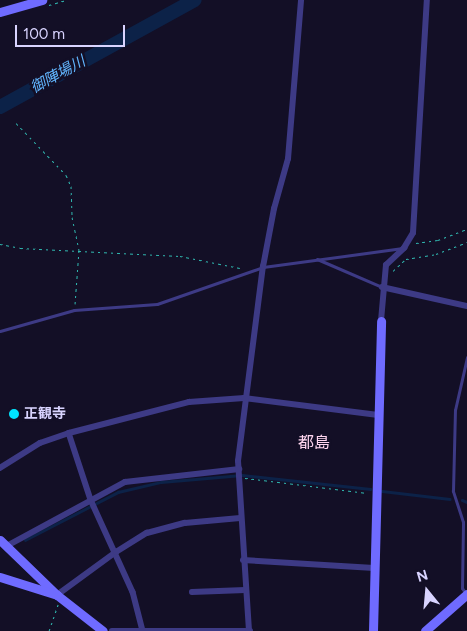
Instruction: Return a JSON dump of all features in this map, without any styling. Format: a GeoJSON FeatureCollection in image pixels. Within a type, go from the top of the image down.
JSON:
{"type":"FeatureCollection","features":[{"type":"Feature","properties":{"kind":"street"},"geometry":{"type":"LineString","coordinates":[[0,12],[42,0]]}},
{"type":"Feature","properties":{"kind":"street"},"geometry":{"type":"LineString","coordinates":[[112,631],[250,631],[240,518],[239,469],[244,398],[256,334],[263,268],[274,209],[288,159],[302,0]]}},
{"type":"Feature","properties":{"kind":"street"},"geometry":{"type":"LineString","coordinates":[[373,631],[381,321],[386,265],[410,240],[427,0]]}},
{"type":"Feature","properties":{"kind":"street"},"geometry":{"type":"LineString","coordinates":[[385,288],[467,306]]}},
{"type":"Feature","properties":{"kind":"street"},"geometry":{"type":"LineString","coordinates":[[0,468],[40,444],[69,433],[189,402],[244,398],[378,415]]}},
{"type":"Feature","properties":{"kind":"street"},"geometry":{"type":"LineString","coordinates":[[69,433],[91,500],[133,592],[143,630]]}},
{"type":"Feature","properties":{"kind":"street"},"geometry":{"type":"LineString","coordinates":[[103,631],[57,595],[4,543],[125,482],[239,469]]}},
{"type":"Feature","properties":{"kind":"street"},"geometry":{"type":"LineString","coordinates":[[57,595],[133,540],[168,526],[240,518]]}},
{"type":"Feature","properties":{"kind":"street"},"geometry":{"type":"LineString","coordinates":[[243,560],[374,568]]}},
{"type":"Feature","properties":{"kind":"street"},"geometry":{"type":"LineString","coordinates":[[0,577],[57,595]]}},
{"type":"Feature","properties":{"kind":"street"},"geometry":{"type":"LineString","coordinates":[[192,592],[245,590]]}},
{"type":"Feature","properties":{"kind":"street"},"geometry":{"type":"LineString","coordinates":[[425,631],[467,595]]}},
{"type":"Feature","properties":{"kind":"lane"},"geometry":{"type":"LineString","coordinates":[[0,332],[74,310],[157,304],[263,268],[317,258],[404,248]]}},
{"type":"Feature","properties":{"kind":"lane"},"geometry":{"type":"LineString","coordinates":[[317,258],[385,288]]}},
{"type":"Feature","properties":{"kind":"lane"},"geometry":{"type":"LineString","coordinates":[[467,357],[455,410],[454,491],[463,522],[462,588],[467,595]]}},
{"type":"Feature","properties":{"kind":"path"},"geometry":{"type":"LineString","coordinates":[[16,123],[66,175],[71,186],[72,217],[80,250],[74,310]]}},
{"type":"Feature","properties":{"kind":"path"},"geometry":{"type":"LineString","coordinates":[[410,240],[428,242],[467,229]]}},
{"type":"Feature","properties":{"kind":"path"},"geometry":{"type":"LineString","coordinates":[[385,288],[393,270],[406,258],[442,252],[467,242]]}},
{"type":"Feature","properties":{"kind":"path"},"geometry":{"type":"LineString","coordinates":[[0,244],[20,248],[180,256],[252,271]]}},
{"type":"Feature","properties":{"kind":"path"},"geometry":{"type":"LineString","coordinates":[[239,478],[376,494]]}},
{"type":"Feature","properties":{"kind":"path"},"geometry":{"type":"LineString","coordinates":[[49,631],[58,606],[57,595]]}},
{"type":"Feature","properties":{"kind":"waterway","name":"御陣場川"},"geometry":{"type":"LineString","coordinates":[[0,107],[195,0]]}},
{"type":"Feature","properties":{"kind":"waterway"},"geometry":{"type":"LineString","coordinates":[[25,540],[118,492],[161,482],[242,475],[370,489]]}},
{"type":"Feature","properties":{"kind":"waterway"},"geometry":{"type":"LineString","coordinates":[[382,491],[450,499]]}},
{"type":"Feature","properties":{"kind":"waterway"},"geometry":{"type":"LineString","coordinates":[[462,500],[467,502]]}},
{"type":"Feature","properties":{"kind":"place","name":"正観寺"},"geometry":{"type":"Point","coordinates":[14,414]}},
{"type":"Feature","properties":{"kind":"district","name":"都島"},"geometry":{"type":"Point","coordinates":[314,443]}}]}
